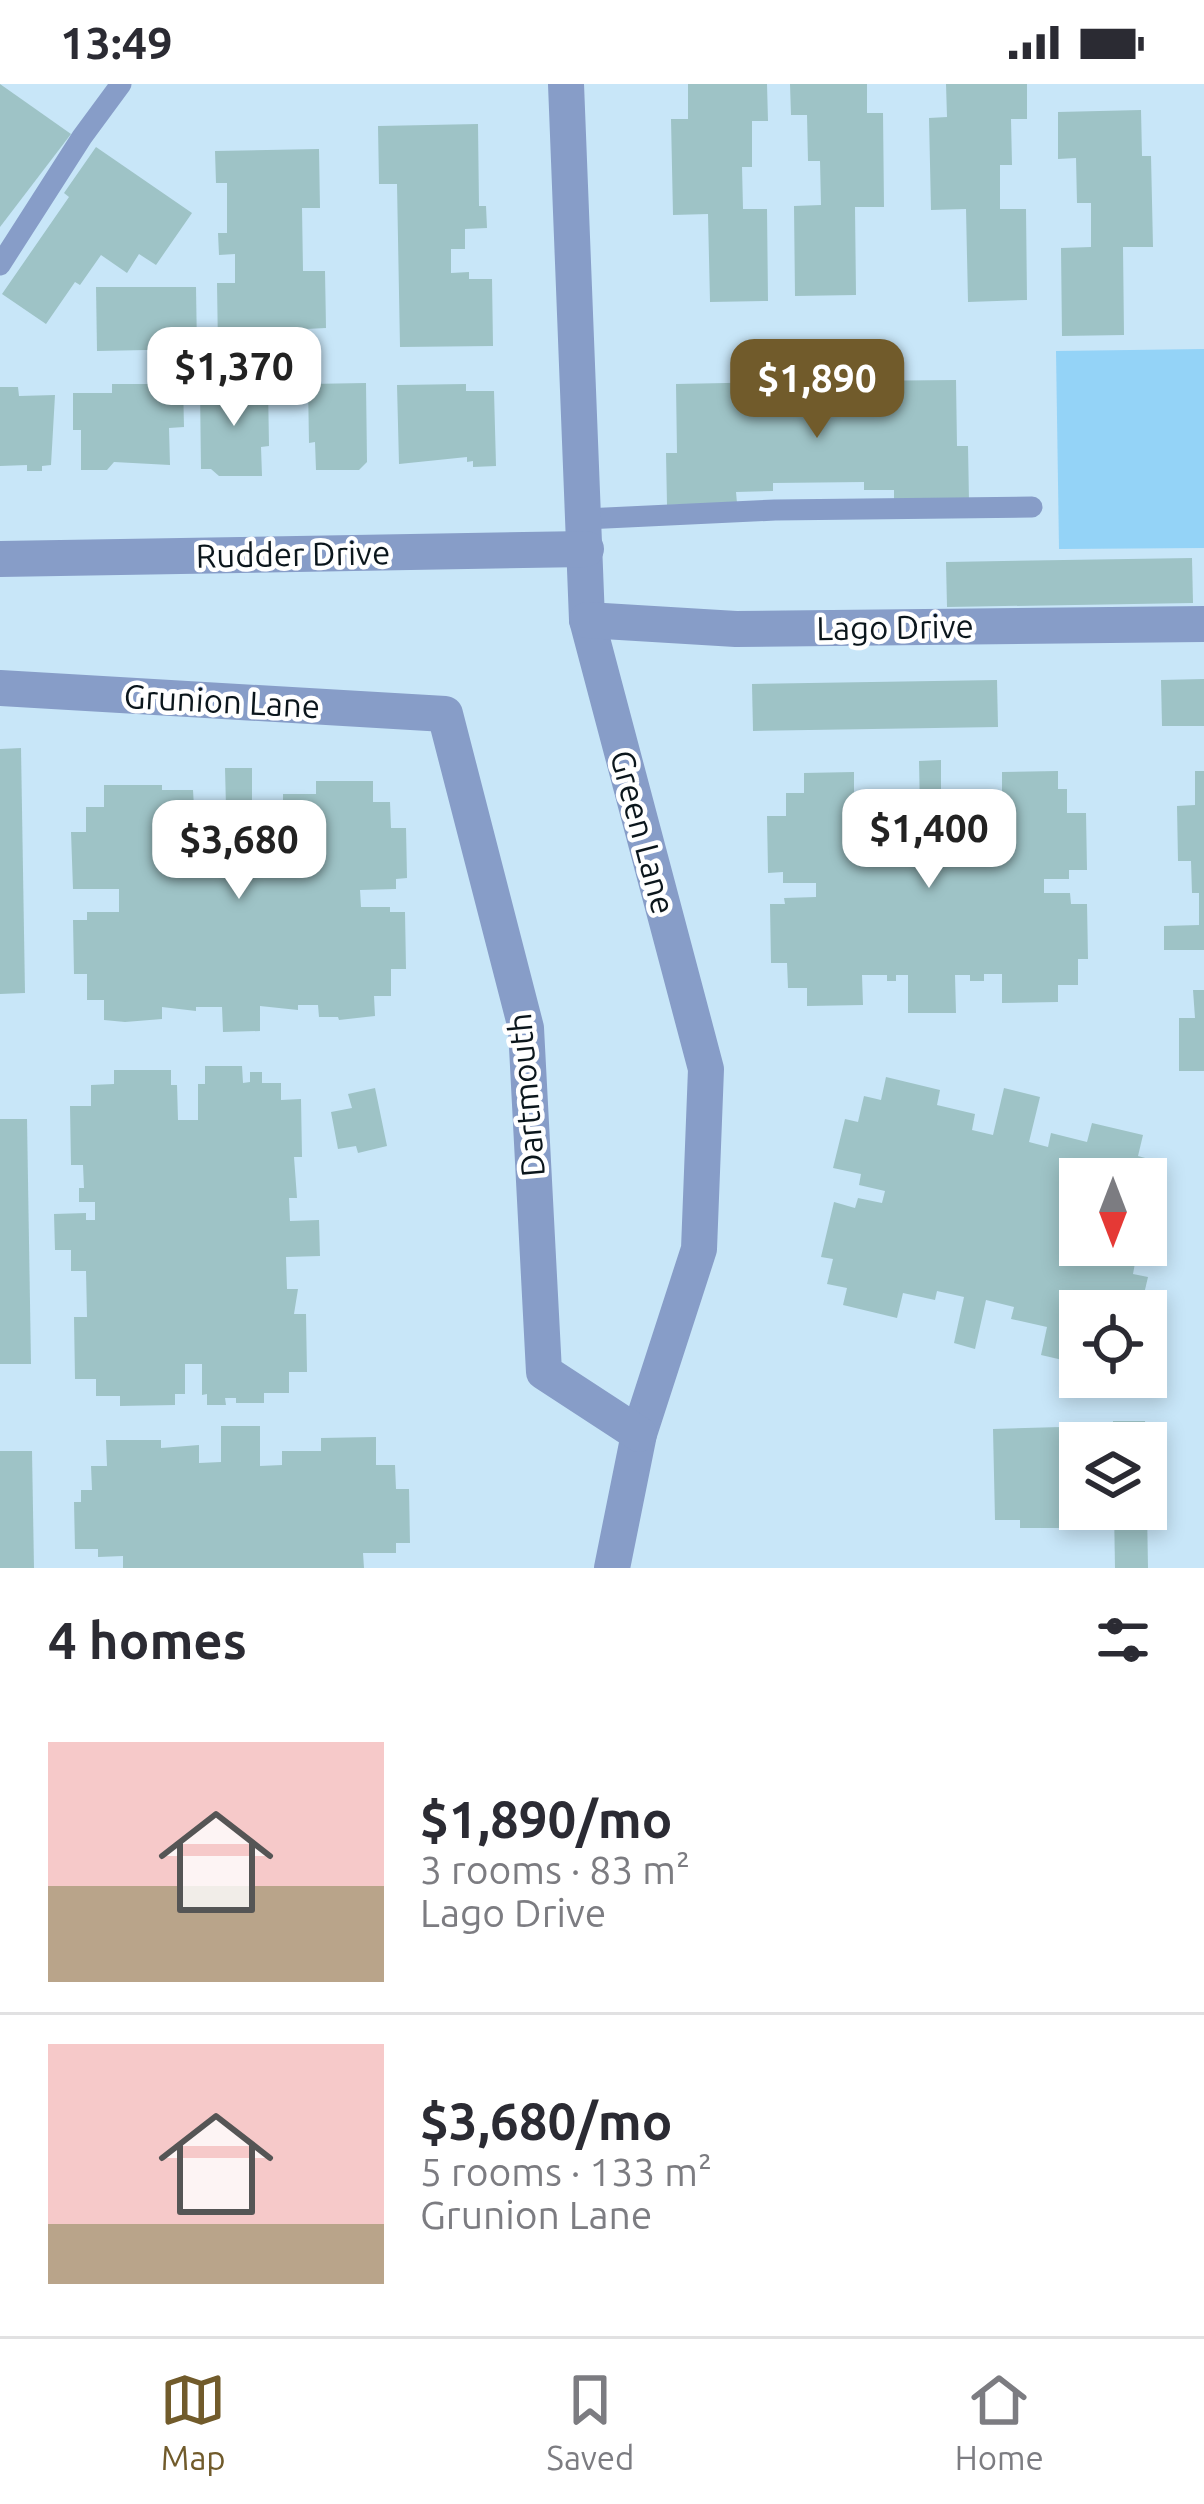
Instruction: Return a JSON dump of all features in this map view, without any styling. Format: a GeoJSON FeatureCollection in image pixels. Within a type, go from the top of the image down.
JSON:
{"type":"FeatureCollection","features":[{"type":"Feature","properties":{"kind":"street","name":"Green Lane"},"geometry":{"type":"LineString","coordinates":[[566,84],[587,620],[706,1069],[699,1249],[639,1434],[616,1566]]}},
{"type":"Feature","properties":{"kind":"street","name":"Rudder Drive"},"geometry":{"type":"LineString","coordinates":[[0,559],[585,534]]}},
{"type":"Feature","properties":{"kind":"street","name":"Lago Drive"},"geometry":{"type":"LineString","coordinates":[[587,620],[736,629],[1204,624]]}},
{"type":"Feature","properties":{"kind":"street","name":"Grunion Lane"},"geometry":{"type":"LineString","coordinates":[[0,688],[445,713]]}},
{"type":"Feature","properties":{"kind":"street","name":"Dartmouth"},"geometry":{"type":"LineString","coordinates":[[445,713],[526,1028],[544,1372],[639,1434]]}},
{"type":"Feature","properties":{"kind":"lane"},"geometry":{"type":"LineString","coordinates":[[0,266],[121,84]]}},
{"type":"Feature","properties":{"kind":"lane"},"geometry":{"type":"LineString","coordinates":[[585,534],[775,510],[1032,507]]}},
{"type":"Feature","properties":{"kind":"shaded area"},"geometry":{"type":"Polygon","coordinates":[[[1204,349],[1204,548],[1059,549],[1056,351],[1204,349]]]}},
{"type":"Feature","properties":{"kind":"building"},"geometry":{"type":"Polygon","coordinates":[[[0,84],[71,134],[0,227],[0,84]]]}},
{"type":"Feature","properties":{"kind":"building"},"geometry":{"type":"Polygon","coordinates":[[[688,84],[767,84],[768,121],[752,121],[752,167],[742,167],[743,209],[767,209],[768,301],[710,302],[708,214],[673,215],[671,119],[688,119],[688,84]]]}},
{"type":"Feature","properties":{"kind":"building"},"geometry":{"type":"Polygon","coordinates":[[[790,84],[867,84],[867,113],[883,113],[884,207],[855,207],[856,295],[795,296],[794,206],[821,205],[820,161],[808,161],[807,115],[791,115],[790,84]]]}},
{"type":"Feature","properties":{"kind":"building"},"geometry":{"type":"Polygon","coordinates":[[[946,84],[1027,84],[1027,119],[1011,119],[1012,165],[1000,165],[1000,209],[1026,209],[1027,300],[968,302],[966,209],[931,210],[929,118],[947,117],[946,84]]]}},
{"type":"Feature","properties":{"kind":"building"},"geometry":{"type":"Polygon","coordinates":[[[1141,110],[1142,156],[1151,156],[1153,247],[1123,247],[1124,335],[1062,336],[1061,248],[1091,247],[1091,203],[1077,203],[1076,158],[1058,159],[1058,112],[1141,110]]]}},
{"type":"Feature","properties":{"kind":"building"},"geometry":{"type":"Polygon","coordinates":[[[478,124],[479,206],[486,206],[487,228],[465,229],[465,249],[451,249],[451,273],[492,279],[493,346],[400,347],[397,184],[379,184],[378,126],[478,124]]]}},
{"type":"Feature","properties":{"kind":"building"},"geometry":{"type":"Polygon","coordinates":[[[96,147],[192,213],[156,265],[139,254],[127,273],[101,255],[46,324],[2,294],[69,197],[64,193],[96,147]]]}},
{"type":"Feature","properties":{"kind":"building"},"geometry":{"type":"Polygon","coordinates":[[[319,149],[320,208],[302,208],[303,271],[325,271],[326,328],[306,329],[306,347],[218,349],[217,283],[235,283],[235,254],[219,255],[218,233],[227,233],[227,183],[216,183],[215,151],[319,149]]]}},
{"type":"Feature","properties":{"kind":"building"},"geometry":{"type":"Polygon","coordinates":[[[96,287],[196,287],[197,349],[97,351],[96,287]]]}},
{"type":"Feature","properties":{"kind":"building"},"geometry":{"type":"Polygon","coordinates":[[[956,380],[957,446],[968,446],[969,501],[894,502],[894,490],[864,490],[864,482],[773,483],[773,491],[736,492],[737,503],[667,505],[666,453],[677,453],[676,384],[783,382],[783,396],[851,394],[850,381],[956,380]]]}},
{"type":"Feature","properties":{"kind":"building"},"geometry":{"type":"Polygon","coordinates":[[[366,383],[367,462],[359,470],[316,470],[315,442],[309,443],[308,384],[366,383]]]}},
{"type":"Feature","properties":{"kind":"building"},"geometry":{"type":"Polygon","coordinates":[[[112,384],[183,384],[184,427],[169,428],[170,465],[114,462],[107,470],[81,470],[81,430],[73,430],[73,393],[112,393],[112,384]]]}},
{"type":"Feature","properties":{"kind":"building"},"geometry":{"type":"Polygon","coordinates":[[[466,384],[466,391],[494,391],[496,466],[473,467],[467,457],[399,464],[397,385],[466,384]]]}},
{"type":"Feature","properties":{"kind":"building"},"geometry":{"type":"Polygon","coordinates":[[[268,386],[269,446],[261,447],[262,476],[219,476],[211,469],[201,469],[200,387],[268,386]]]}},
{"type":"Feature","properties":{"kind":"building"},"geometry":{"type":"Polygon","coordinates":[[[0,387],[18,387],[19,396],[55,395],[51,465],[42,466],[42,471],[27,471],[27,465],[0,466],[0,387]]]}},
{"type":"Feature","properties":{"kind":"building"},"geometry":{"type":"Polygon","coordinates":[[[1192,558],[1193,603],[947,607],[946,562],[1192,558]]]}},
{"type":"Feature","properties":{"kind":"building"},"geometry":{"type":"Polygon","coordinates":[[[1204,679],[1204,726],[1162,726],[1161,680],[1204,679]]]}},
{"type":"Feature","properties":{"kind":"building"},"geometry":{"type":"Polygon","coordinates":[[[997,680],[998,727],[753,731],[752,684],[997,680]]]}},
{"type":"Feature","properties":{"kind":"building"},"geometry":{"type":"Polygon","coordinates":[[[21,748],[25,993],[0,994],[0,749],[21,748]]]}},
{"type":"Feature","properties":{"kind":"building"},"geometry":{"type":"Polygon","coordinates":[[[941,760],[941,808],[969,808],[969,798],[1002,798],[1002,772],[1058,771],[1058,789],[1067,789],[1067,813],[1086,813],[1087,870],[1069,870],[1069,879],[1044,879],[1044,893],[1070,893],[1071,904],[1087,904],[1088,959],[1078,959],[1078,985],[1058,985],[1058,1002],[1002,1003],[1002,974],[984,974],[984,981],[955,975],[956,1013],[908,1013],[908,975],[887,981],[887,975],[862,975],[863,1005],[807,1006],[807,988],[788,988],[787,963],[771,963],[770,904],[785,904],[784,898],[816,897],[816,883],[783,883],[783,872],[768,873],[767,816],[786,816],[786,793],[804,793],[804,773],[854,772],[854,799],[891,799],[891,811],[920,811],[919,761],[941,760]]]}},
{"type":"Feature","properties":{"kind":"building"},"geometry":{"type":"Polygon","coordinates":[[[225,768],[252,768],[252,807],[283,807],[283,794],[316,794],[316,781],[373,781],[373,802],[390,802],[391,828],[406,828],[407,878],[396,879],[396,889],[360,890],[361,907],[405,912],[406,969],[391,969],[391,996],[374,996],[375,1016],[339,1020],[319,1017],[318,1005],[298,1005],[298,1010],[260,1006],[260,1031],[223,1032],[222,1007],[196,1007],[196,1011],[162,1007],[162,1019],[125,1022],[104,1020],[104,1000],[87,1000],[87,974],[74,974],[73,920],[87,920],[87,912],[119,912],[119,889],[73,889],[71,832],[86,832],[86,807],[104,807],[104,785],[193,790],[194,807],[226,807],[225,768]]]}},
{"type":"Feature","properties":{"kind":"building"},"geometry":{"type":"Polygon","coordinates":[[[1195,771],[1204,771],[1204,950],[1164,950],[1164,926],[1199,925],[1199,893],[1192,893],[1191,861],[1178,861],[1177,806],[1195,805],[1195,771]]]}},
{"type":"Feature","properties":{"kind":"building"},"geometry":{"type":"Polygon","coordinates":[[[1193,990],[1204,990],[1204,1071],[1179,1071],[1179,1018],[1195,1018],[1193,990]]]}},
{"type":"Feature","properties":{"kind":"building"},"geometry":{"type":"Polygon","coordinates":[[[205,1066],[242,1066],[243,1083],[250,1082],[250,1072],[262,1072],[262,1083],[281,1083],[281,1100],[301,1099],[302,1157],[294,1157],[297,1198],[289,1198],[290,1221],[319,1220],[320,1256],[286,1257],[287,1289],[298,1289],[294,1314],[306,1314],[307,1372],[289,1372],[289,1393],[264,1393],[264,1403],[225,1398],[226,1405],[207,1405],[207,1394],[202,1395],[202,1364],[185,1364],[185,1394],[175,1394],[175,1405],[120,1406],[120,1396],[96,1396],[96,1379],[75,1379],[74,1317],[87,1317],[86,1271],[71,1271],[71,1250],[55,1250],[54,1214],[86,1213],[86,1220],[95,1220],[95,1202],[79,1202],[83,1165],[71,1165],[70,1106],[91,1106],[91,1085],[114,1084],[114,1070],[171,1070],[171,1085],[177,1085],[178,1120],[198,1120],[198,1084],[205,1084],[205,1066]]]}},
{"type":"Feature","properties":{"kind":"building"},"geometry":{"type":"Polygon","coordinates":[[[886,1077],[940,1090],[937,1105],[975,1114],[972,1130],[993,1135],[1004,1088],[1040,1097],[1029,1142],[1048,1147],[1051,1133],[1087,1142],[1092,1123],[1143,1135],[1138,1156],[1145,1158],[1059,1158],[1059,1266],[1134,1266],[1133,1274],[1148,1277],[1145,1290],[1059,1290],[1059,1359],[1041,1355],[1047,1327],[1011,1319],[1014,1307],[986,1300],[975,1349],[954,1343],[964,1297],[937,1291],[935,1300],[903,1293],[897,1318],[843,1305],[847,1288],[827,1284],[833,1259],[821,1257],[834,1202],[855,1208],[858,1198],[882,1203],[885,1191],[859,1185],[861,1174],[833,1168],[845,1119],[858,1122],[864,1096],[881,1100],[886,1077]]]}},
{"type":"Feature","properties":{"kind":"building"},"geometry":{"type":"Polygon","coordinates":[[[375,1088],[387,1146],[358,1153],[356,1146],[338,1149],[331,1112],[352,1108],[348,1094],[375,1088]]]}},
{"type":"Feature","properties":{"kind":"building"},"geometry":{"type":"Polygon","coordinates":[[[0,1119],[27,1119],[31,1364],[0,1364],[0,1119]]]}},
{"type":"Feature","properties":{"kind":"building"},"geometry":{"type":"Polygon","coordinates":[[[221,1426],[260,1426],[260,1466],[282,1465],[282,1451],[321,1451],[321,1438],[376,1437],[376,1465],[395,1465],[396,1489],[409,1489],[410,1543],[396,1543],[396,1553],[363,1553],[364,1568],[123,1568],[123,1556],[98,1557],[98,1549],[75,1549],[74,1502],[81,1502],[81,1490],[92,1490],[91,1466],[107,1466],[106,1440],[161,1440],[161,1448],[199,1445],[199,1463],[221,1462],[221,1426]]]}},
{"type":"Feature","properties":{"kind":"building"},"geometry":{"type":"Polygon","coordinates":[[[1059,1427],[1059,1528],[1020,1528],[1020,1520],[995,1520],[993,1429],[1059,1427]]]}},
{"type":"Feature","properties":{"kind":"building"},"geometry":{"type":"Polygon","coordinates":[[[0,1451],[32,1451],[34,1568],[0,1568],[0,1451]]]}},
{"type":"Feature","properties":{"kind":"building"},"geometry":{"type":"Polygon","coordinates":[[[1114,1530],[1147,1530],[1148,1568],[1115,1568],[1114,1530]]]}}]}
